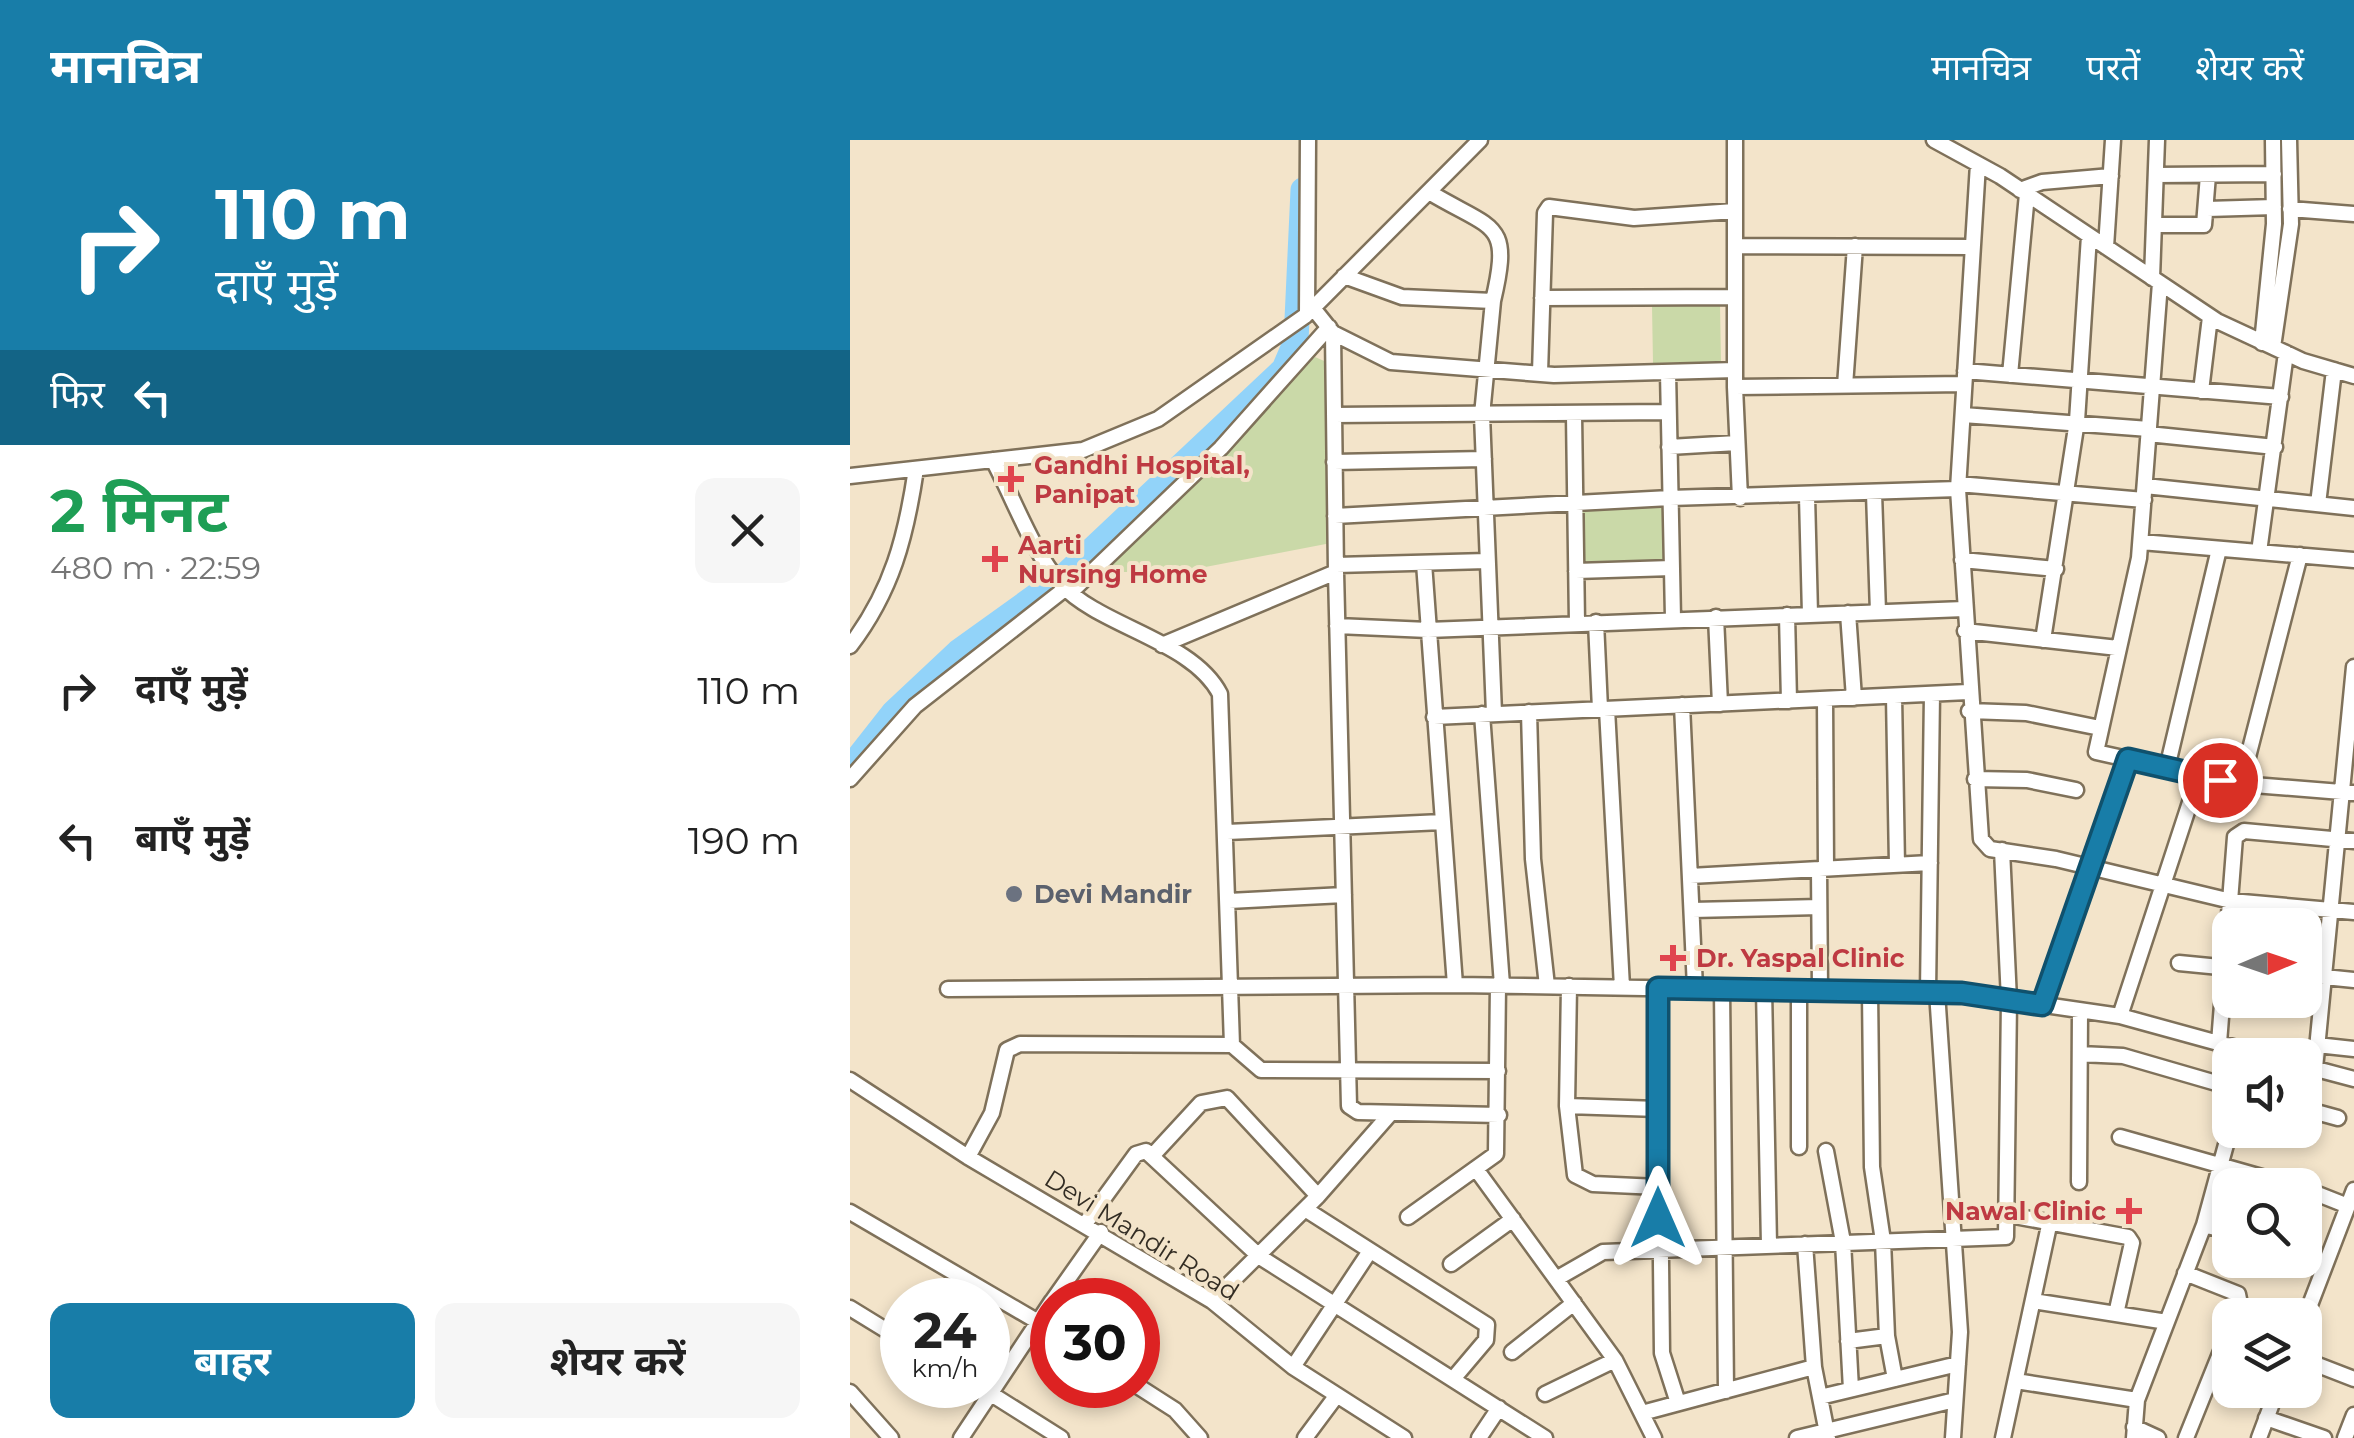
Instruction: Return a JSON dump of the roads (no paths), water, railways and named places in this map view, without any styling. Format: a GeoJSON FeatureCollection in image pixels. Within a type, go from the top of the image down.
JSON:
{"type":"FeatureCollection","features":[{"type":"Feature","properties":{"kind":"street"},"geometry":{"type":"LineString","coordinates":[[1308,140],[1308,312]]}},
{"type":"Feature","properties":{"kind":"street"},"geometry":{"type":"LineString","coordinates":[[850,476],[1083,450],[1158,419],[1308,312],[1480,140]]}},
{"type":"Feature","properties":{"kind":"street"},"geometry":{"type":"LineString","coordinates":[[1735,140],[1734,387],[1740,498]]}},
{"type":"Feature","properties":{"kind":"street"},"geometry":{"type":"LineString","coordinates":[[1934,140],[1952,145],[2210,317],[2274,347],[2354,376]]}},
{"type":"Feature","properties":{"kind":"street"},"geometry":{"type":"LineString","coordinates":[[2106,247],[2113,140]]}},
{"type":"Feature","properties":{"kind":"street"},"geometry":{"type":"LineString","coordinates":[[2158,140],[2152,387],[2140,542],[2096,752],[2241,784],[2348,792]]}},
{"type":"Feature","properties":{"kind":"street"},"geometry":{"type":"LineString","coordinates":[[2273,140],[2274,174],[2282,208]]}},
{"type":"Feature","properties":{"kind":"street"},"geometry":{"type":"LineString","coordinates":[[2259,552],[2281,397],[2274,347],[2289,140]]}},
{"type":"Feature","properties":{"kind":"street"},"geometry":{"type":"LineString","coordinates":[[1978,164],[1958,486],[1980,839],[1990,849],[2092,867],[2231,901],[2354,912]]}},
{"type":"Feature","properties":{"kind":"street"},"geometry":{"type":"LineString","coordinates":[[2154,225],[2204,225],[2208,174]]}},
{"type":"Feature","properties":{"kind":"street"},"geometry":{"type":"LineString","coordinates":[[2156,175],[2274,174]]}},
{"type":"Feature","properties":{"kind":"street"},"geometry":{"type":"LineString","coordinates":[[2023,192],[2042,182],[2111,176]]}},
{"type":"Feature","properties":{"kind":"street"},"geometry":{"type":"LineString","coordinates":[[1408,1217],[1496,1154],[1500,1114],[1500,985],[1488,714],[1490,627],[1482,415],[1493,301],[1504,257],[1502,240],[1493,230],[1430,192]]}},
{"type":"Feature","properties":{"kind":"street"},"geometry":{"type":"LineString","coordinates":[[2010,375],[2023,192]]}},
{"type":"Feature","properties":{"kind":"street"},"geometry":{"type":"LineString","coordinates":[[1540,374],[1545,212],[1549,206],[1634,218],[1735,212]]}},
{"type":"Feature","properties":{"kind":"street"},"geometry":{"type":"LineString","coordinates":[[2206,209],[2282,208],[2354,214]]}},
{"type":"Feature","properties":{"kind":"street"},"geometry":{"type":"LineString","coordinates":[[2043,640],[2078,421],[2090,236]]}},
{"type":"Feature","properties":{"kind":"street"},"geometry":{"type":"LineString","coordinates":[[1735,246],[1972,248]]}},
{"type":"Feature","properties":{"kind":"street"},"geometry":{"type":"LineString","coordinates":[[1844,386],[1856,246]]}},
{"type":"Feature","properties":{"kind":"street"},"geometry":{"type":"LineString","coordinates":[[1344,276],[1402,297],[1493,301]]}},
{"type":"Feature","properties":{"kind":"street"},"geometry":{"type":"LineString","coordinates":[[1542,298],[1735,297]]}},
{"type":"Feature","properties":{"kind":"street"},"geometry":{"type":"LineString","coordinates":[[1308,312],[1331,330],[1391,362],[1540,374],[1735,370]]}},
{"type":"Feature","properties":{"kind":"street"},"geometry":{"type":"LineString","coordinates":[[2201,391],[2210,317]]}},
{"type":"Feature","properties":{"kind":"street"},"geometry":{"type":"LineString","coordinates":[[1331,330],[1346,1070],[1353,1111],[1500,1114]]}},
{"type":"Feature","properties":{"kind":"street"},"geometry":{"type":"LineString","coordinates":[[850,779],[915,706],[1066,588],[1221,448],[1331,330]]}},
{"type":"Feature","properties":{"kind":"street"},"geometry":{"type":"LineString","coordinates":[[2318,504],[2334,370]]}},
{"type":"Feature","properties":{"kind":"street"},"geometry":{"type":"LineString","coordinates":[[1668,372],[1673,618]]}},
{"type":"Feature","properties":{"kind":"street"},"geometry":{"type":"LineString","coordinates":[[1734,387],[1844,386],[2010,375],[2281,397]]}},
{"type":"Feature","properties":{"kind":"street"},"geometry":{"type":"LineString","coordinates":[[1334,414],[1668,412]]}},
{"type":"Feature","properties":{"kind":"street"},"geometry":{"type":"LineString","coordinates":[[1574,415],[1577,623]]}},
{"type":"Feature","properties":{"kind":"street"},"geometry":{"type":"LineString","coordinates":[[1962,415],[2078,421],[2275,448]]}},
{"type":"Feature","properties":{"kind":"street"},"geometry":{"type":"LineString","coordinates":[[1669,447],[1737,444]]}},
{"type":"Feature","properties":{"kind":"street"},"geometry":{"type":"LineString","coordinates":[[1334,462],[1484,458]]}},
{"type":"Feature","properties":{"kind":"street"},"geometry":{"type":"LineString","coordinates":[[994,460],[1052,571],[1066,588],[1162,645],[1206,676],[1220,694],[1232,1045]]}},
{"type":"Feature","properties":{"kind":"street"},"geometry":{"type":"LineString","coordinates":[[850,646],[876,612],[900,558],[916,469]]}},
{"type":"Feature","properties":{"kind":"street"},"geometry":{"type":"LineString","coordinates":[[1335,516],[1958,486],[2266,499],[2354,508]]}},
{"type":"Feature","properties":{"kind":"street"},"geometry":{"type":"LineString","coordinates":[[1874,493],[1878,612]]}},
{"type":"Feature","properties":{"kind":"street"},"geometry":{"type":"LineString","coordinates":[[1806,496],[1810,614]]}},
{"type":"Feature","properties":{"kind":"street"},"geometry":{"type":"LineString","coordinates":[[2140,542],[2354,560]]}},
{"type":"Feature","properties":{"kind":"street"},"geometry":{"type":"LineString","coordinates":[[2167,768],[2219,549]]}},
{"type":"Feature","properties":{"kind":"street"},"geometry":{"type":"LineString","coordinates":[[2241,784],[2300,556]]}},
{"type":"Feature","properties":{"kind":"street"},"geometry":{"type":"LineString","coordinates":[[1962,560],[2056,569]]}},
{"type":"Feature","properties":{"kind":"street"},"geometry":{"type":"LineString","coordinates":[[1162,645],[1336,568],[1487,561]]}},
{"type":"Feature","properties":{"kind":"street"},"geometry":{"type":"LineString","coordinates":[[1424,563],[1455,984]]}},
{"type":"Feature","properties":{"kind":"street"},"geometry":{"type":"LineString","coordinates":[[1576,572],[1672,568]]}},
{"type":"Feature","properties":{"kind":"street"},"geometry":{"type":"LineString","coordinates":[[1337,626],[1428,630],[1964,609]]}},
{"type":"Feature","properties":{"kind":"street"},"geometry":{"type":"LineString","coordinates":[[1848,613],[1854,698]]}},
{"type":"Feature","properties":{"kind":"street"},"geometry":{"type":"LineString","coordinates":[[1787,615],[1789,701]]}},
{"type":"Feature","properties":{"kind":"street"},"geometry":{"type":"LineString","coordinates":[[1716,617],[1720,704]]}},
{"type":"Feature","properties":{"kind":"street"},"geometry":{"type":"LineString","coordinates":[[1596,622],[1622,987]]}},
{"type":"Feature","properties":{"kind":"street"},"geometry":{"type":"LineString","coordinates":[[1965,632],[2118,648]]}},
{"type":"Feature","properties":{"kind":"street"},"geometry":{"type":"LineString","coordinates":[[2319,1038],[2337,839],[2348,792],[2354,667]]}},
{"type":"Feature","properties":{"kind":"street"},"geometry":{"type":"LineString","coordinates":[[1434,717],[1968,692]]}},
{"type":"Feature","properties":{"kind":"street"},"geometry":{"type":"LineString","coordinates":[[1932,694],[1932,992],[1960,1332],[1953,1438]]}},
{"type":"Feature","properties":{"kind":"street"},"geometry":{"type":"LineString","coordinates":[[1894,696],[1897,864]]}},
{"type":"Feature","properties":{"kind":"street"},"geometry":{"type":"LineString","coordinates":[[1820,990],[1825,699]]}},
{"type":"Feature","properties":{"kind":"street"},"geometry":{"type":"LineString","coordinates":[[1682,706],[1695,988]]}},
{"type":"Feature","properties":{"kind":"street"},"geometry":{"type":"LineString","coordinates":[[1969,710],[2026,713],[2100,728]]}},
{"type":"Feature","properties":{"kind":"street"},"geometry":{"type":"LineString","coordinates":[[1529,712],[1533,859],[1548,986]]}},
{"type":"Feature","properties":{"kind":"street"},"geometry":{"type":"LineString","coordinates":[[2042,1005],[2128,759]]}},
{"type":"Feature","properties":{"kind":"street"},"geometry":{"type":"LineString","coordinates":[[2120,1016],[2200,775]]}},
{"type":"Feature","properties":{"kind":"street"},"geometry":{"type":"LineString","coordinates":[[1975,779],[2027,780],[2076,790]]}},
{"type":"Feature","properties":{"kind":"street"},"geometry":{"type":"LineString","coordinates":[[1227,832],[1442,822]]}},
{"type":"Feature","properties":{"kind":"street"},"geometry":{"type":"LineString","coordinates":[[2231,908],[2239,832],[2354,841]]}},
{"type":"Feature","properties":{"kind":"street"},"geometry":{"type":"LineString","coordinates":[[1556,1279],[1603,1252],[2006,1237],[2008,1000],[2002,850]]}},
{"type":"Feature","properties":{"kind":"street"},"geometry":{"type":"LineString","coordinates":[[1690,876],[1930,863]]}},
{"type":"Feature","properties":{"kind":"street"},"geometry":{"type":"LineString","coordinates":[[1229,900],[1344,895]]}},
{"type":"Feature","properties":{"kind":"street"},"geometry":{"type":"LineString","coordinates":[[1692,910],[1819,908]]}},
{"type":"Feature","properties":{"kind":"street"},"geometry":{"type":"LineString","coordinates":[[2179,963],[2212,966]]}},
{"type":"Feature","properties":{"kind":"street"},"geometry":{"type":"LineString","coordinates":[[2324,977],[2354,980]]}},
{"type":"Feature","properties":{"kind":"street"},"geometry":{"type":"LineString","coordinates":[[948,989],[1455,984],[1932,992],[2120,1016],[2212,1041]]}},
{"type":"Feature","properties":{"kind":"street"},"geometry":{"type":"LineString","coordinates":[[1570,986],[1567,1106],[1572,1163],[1582,1182],[1658,1187]]}},
{"type":"Feature","properties":{"kind":"street"},"geometry":{"type":"LineString","coordinates":[[1658,988],[1662,1353],[1678,1403]]}},
{"type":"Feature","properties":{"kind":"street"},"geometry":{"type":"LineString","coordinates":[[1722,988],[1726,1391]]}},
{"type":"Feature","properties":{"kind":"street"},"geometry":{"type":"LineString","coordinates":[[1764,989],[1769,1246]]}},
{"type":"Feature","properties":{"kind":"street"},"geometry":{"type":"LineString","coordinates":[[1799,990],[1799,1147]]}},
{"type":"Feature","properties":{"kind":"street"},"geometry":{"type":"LineString","coordinates":[[1870,991],[1872,1167],[1883,1241],[1887,1336],[1895,1379]]}},
{"type":"Feature","properties":{"kind":"street"},"geometry":{"type":"LineString","coordinates":[[2080,1010],[2080,1182]]}},
{"type":"Feature","properties":{"kind":"street"},"geometry":{"type":"LineString","coordinates":[[968,1157],[996,1102],[1006,1050],[1020,1044],[1232,1045],[1261,1070],[1498,1071]]}},
{"type":"Feature","properties":{"kind":"street"},"geometry":{"type":"LineString","coordinates":[[2322,1045],[2354,1049]]}},
{"type":"Feature","properties":{"kind":"street"},"geometry":{"type":"LineString","coordinates":[[2080,1054],[2123,1056],[2212,1082]]}},
{"type":"Feature","properties":{"kind":"street"},"geometry":{"type":"LineString","coordinates":[[2322,1071],[2354,1078]]}},
{"type":"Feature","properties":{"kind":"street","name":"Devi Mandir Road"},"geometry":{"type":"LineString","coordinates":[[850,1080],[968,1157],[1101,1232],[1212,1302],[1293,1367],[1404,1438]]}},
{"type":"Feature","properties":{"kind":"street"},"geometry":{"type":"LineString","coordinates":[[1152,1155],[1201,1104],[1227,1098],[1318,1196]]}},
{"type":"Feature","properties":{"kind":"street"},"geometry":{"type":"LineString","coordinates":[[1567,1106],[1658,1109]]}},
{"type":"Feature","properties":{"kind":"street"},"geometry":{"type":"LineString","coordinates":[[1212,1302],[1260,1257],[1392,1113]]}},
{"type":"Feature","properties":{"kind":"street"},"geometry":{"type":"LineString","coordinates":[[2322,1114],[2338,1118]]}},
{"type":"Feature","properties":{"kind":"street"},"geometry":{"type":"LineString","coordinates":[[2120,1137],[2227,1168]]}},
{"type":"Feature","properties":{"kind":"street"},"geometry":{"type":"LineString","coordinates":[[2158,1438],[2134,1432],[2138,1400],[2204,1225],[2225,1148]]}},
{"type":"Feature","properties":{"kind":"street"},"geometry":{"type":"LineString","coordinates":[[1826,1151],[1843,1242],[1851,1389]]}},
{"type":"Feature","properties":{"kind":"street"},"geometry":{"type":"LineString","coordinates":[[1085,1224],[1136,1154],[1152,1155],[1260,1257],[1545,1438]]}},
{"type":"Feature","properties":{"kind":"street"},"geometry":{"type":"LineString","coordinates":[[1476,1169],[1615,1360],[1654,1438]]}},
{"type":"Feature","properties":{"kind":"street"},"geometry":{"type":"LineString","coordinates":[[2313,1298],[2352,1198],[2322,1192]]}},
{"type":"Feature","properties":{"kind":"street"},"geometry":{"type":"LineString","coordinates":[[1305,1209],[1487,1325],[1486,1340],[1453,1378]]}},
{"type":"Feature","properties":{"kind":"street"},"geometry":{"type":"LineString","coordinates":[[850,1212],[1030,1316]]}},
{"type":"Feature","properties":{"kind":"street"},"geometry":{"type":"LineString","coordinates":[[2009,1214],[2121,1233],[2132,1243],[2116,1314]]}},
{"type":"Feature","properties":{"kind":"street"},"geometry":{"type":"LineString","coordinates":[[1451,1264],[1513,1219]]}},
{"type":"Feature","properties":{"kind":"street"},"geometry":{"type":"LineString","coordinates":[[2003,1438],[2050,1221]]}},
{"type":"Feature","properties":{"kind":"street"},"geometry":{"type":"LineString","coordinates":[[2204,1225],[2212,1227]]}},
{"type":"Feature","properties":{"kind":"street"},"geometry":{"type":"LineString","coordinates":[[1069,1278],[1101,1232]]}},
{"type":"Feature","properties":{"kind":"street"},"geometry":{"type":"LineString","coordinates":[[1805,1244],[1814,1368],[1828,1434]]}},
{"type":"Feature","properties":{"kind":"street"},"geometry":{"type":"LineString","coordinates":[[1293,1367],[1370,1251]]}},
{"type":"Feature","properties":{"kind":"street"},"geometry":{"type":"LineString","coordinates":[[2186,1273],[2238,1294],[2238,1298]]}},
{"type":"Feature","properties":{"kind":"street"},"geometry":{"type":"LineString","coordinates":[[2033,1300],[2167,1322]]}},
{"type":"Feature","properties":{"kind":"street"},"geometry":{"type":"LineString","coordinates":[[1512,1352],[1574,1303]]}},
{"type":"Feature","properties":{"kind":"street"},"geometry":{"type":"LineString","coordinates":[[850,1308],[880,1326]]}},
{"type":"Feature","properties":{"kind":"street"},"geometry":{"type":"LineString","coordinates":[[1010,1356],[1030,1331]]}},
{"type":"Feature","properties":{"kind":"street"},"geometry":{"type":"LineString","coordinates":[[1848,1341],[1887,1336]]}},
{"type":"Feature","properties":{"kind":"street"},"geometry":{"type":"LineString","coordinates":[[1545,1394],[1615,1360]]}},
{"type":"Feature","properties":{"kind":"street"},"geometry":{"type":"LineString","coordinates":[[1820,1396],[1958,1364]]}},
{"type":"Feature","properties":{"kind":"street"},"geometry":{"type":"LineString","coordinates":[[2322,1367],[2354,1379]]}},
{"type":"Feature","properties":{"kind":"street"},"geometry":{"type":"LineString","coordinates":[[1642,1413],[1814,1368]]}},
{"type":"Feature","properties":{"kind":"street"},"geometry":{"type":"LineString","coordinates":[[2186,1438],[2212,1374]]}},
{"type":"Feature","properties":{"kind":"street"},"geometry":{"type":"LineString","coordinates":[[2016,1381],[2138,1400]]}},
{"type":"Feature","properties":{"kind":"street"},"geometry":{"type":"LineString","coordinates":[[850,1392],[891,1438]]}},
{"type":"Feature","properties":{"kind":"street"},"geometry":{"type":"LineString","coordinates":[[1305,1438],[1337,1395]]}},
{"type":"Feature","properties":{"kind":"street"},"geometry":{"type":"LineString","coordinates":[[1160,1400],[1175,1410],[1200,1438]]}},
{"type":"Feature","properties":{"kind":"street"},"geometry":{"type":"LineString","coordinates":[[1797,1438],[1828,1434],[1955,1400]]}},
{"type":"Feature","properties":{"kind":"street"},"geometry":{"type":"LineString","coordinates":[[1010,1406],[1061,1438]]}},
{"type":"Feature","properties":{"kind":"street"},"geometry":{"type":"LineString","coordinates":[[961,1438],[975,1408]]}},
{"type":"Feature","properties":{"kind":"street"},"geometry":{"type":"LineString","coordinates":[[1479,1438],[1499,1408]]}},
{"type":"Feature","properties":{"kind":"street"},"geometry":{"type":"LineString","coordinates":[[2259,1438],[2270,1408]]}},
{"type":"Feature","properties":{"kind":"street"},"geometry":{"type":"LineString","coordinates":[[2345,1438],[2354,1415]]}},
{"type":"Feature","properties":{"kind":"street"},"geometry":{"type":"LineString","coordinates":[[2266,1418],[2324,1438]]}},
{"type":"Feature","properties":{"kind":"waterway"},"geometry":{"type":"LineString","coordinates":[[850,768],[894,712],[958,652],[1065,575],[1284,369],[1296,341],[1303,190]]}},
{"type":"Feature","properties":{"kind":"place","name":"Gandhi Hospital, Panipat"},"geometry":{"type":"Point","coordinates":[1011,479]}},
{"type":"Feature","properties":{"kind":"place","name":"Aarti Nursing Home"},"geometry":{"type":"Point","coordinates":[995,559]}},
{"type":"Feature","properties":{"kind":"place","name":"Devi Mandir"},"geometry":{"type":"Point","coordinates":[1014,894]}},
{"type":"Feature","properties":{"kind":"place","name":"Dr. Yaspal Clinic"},"geometry":{"type":"Point","coordinates":[1673,958]}},
{"type":"Feature","properties":{"kind":"place","name":"Nawal Clinic"},"geometry":{"type":"Point","coordinates":[2129,1211]}}]}
